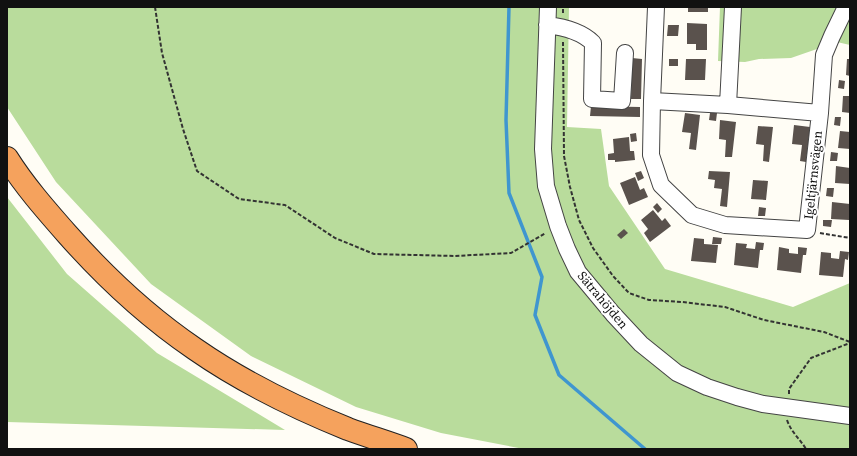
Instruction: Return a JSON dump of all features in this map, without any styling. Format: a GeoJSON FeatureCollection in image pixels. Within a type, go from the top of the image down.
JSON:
{"type":"FeatureCollection","features":[{"type":"Feature","properties":{"kind":"highway"},"geometry":{"type":"LineString","coordinates":[[7,158],[17,174],[43,207],[87,256],[121,289],[162,325],[190,345],[247,381],[296,406],[349,429],[406,449]]}},
{"type":"Feature","properties":{"kind":"street","name":"Sätrahöjden"},"geometry":{"type":"LineString","coordinates":[[548,7],[543,149],[546,186],[558,226],[578,272],[613,314],[641,344],[677,372],[707,387],[763,404],[850,416]]}},
{"type":"Feature","properties":{"kind":"street","name":"Igeltjärnsvägen"},"geometry":{"type":"LineString","coordinates":[[656,7],[651,155],[660,185],[692,215],[725,225],[807,230],[820,113],[824,55],[846,7]]}},
{"type":"Feature","properties":{"kind":"street"},"geometry":{"type":"LineString","coordinates":[[728,105],[732,7]]}},
{"type":"Feature","properties":{"kind":"street"},"geometry":{"type":"LineString","coordinates":[[547,25],[563,27],[587,37],[594,43],[592,99],[622,101],[624,53]]}},
{"type":"Feature","properties":{"kind":"street","name":"Igeltjärnsvägen"},"geometry":{"type":"LineString","coordinates":[[652,101],[728,105],[820,113]]}},
{"type":"Feature","properties":{"kind":"path"},"geometry":{"type":"LineString","coordinates":[[156,7],[162,53],[182,129],[197,171],[239,199],[286,205],[335,238],[374,254],[455,256],[511,253],[558,226]]}},
{"type":"Feature","properties":{"kind":"path"},"geometry":{"type":"LineString","coordinates":[[563,27],[564,156],[570,187],[579,220],[593,248],[613,276],[629,293],[649,300],[725,307],[764,320],[824,332],[850,343]]}},
{"type":"Feature","properties":{"kind":"path"},"geometry":{"type":"LineString","coordinates":[[807,230],[850,238]]}},
{"type":"Feature","properties":{"kind":"path"},"geometry":{"type":"LineString","coordinates":[[806,449],[792,431],[787,421],[789,389],[811,358],[850,343]]}},
{"type":"Feature","properties":{"kind":"green space"},"geometry":{"type":"Polygon","coordinates":[[[7,7],[569,7],[567,127],[601,129],[609,186],[665,269],[793,307],[850,283],[850,449],[524,449],[441,433],[356,407],[251,356],[151,284],[56,182],[7,107],[7,7]]]}},
{"type":"Feature","properties":{"kind":"green space"},"geometry":{"type":"Polygon","coordinates":[[[720,7],[850,7],[850,45],[837,42],[791,58],[759,59],[745,62],[718,61],[720,7]]]}},
{"type":"Feature","properties":{"kind":"green space"},"geometry":{"type":"Polygon","coordinates":[[[7,197],[67,274],[157,353],[285,430],[7,422],[7,197]]]}},
{"type":"Feature","properties":{"kind":"building"},"geometry":{"type":"Polygon","coordinates":[[[688,7],[708,7],[708,12],[688,12],[688,7]]]}},
{"type":"Feature","properties":{"kind":"building"},"geometry":{"type":"Polygon","coordinates":[[[687,23],[707,24],[707,50],[696,50],[696,44],[687,44],[687,23]]]}},
{"type":"Feature","properties":{"kind":"building"},"geometry":{"type":"Polygon","coordinates":[[[668,25],[679,25],[678,36],[667,36],[668,25]]]}},
{"type":"Feature","properties":{"kind":"building"},"geometry":{"type":"Polygon","coordinates":[[[632,58],[642,59],[641,99],[631,99],[632,58]]]}},
{"type":"Feature","properties":{"kind":"building"},"geometry":{"type":"Polygon","coordinates":[[[669,59],[678,59],[678,66],[669,66],[669,59]]]}},
{"type":"Feature","properties":{"kind":"building"},"geometry":{"type":"Polygon","coordinates":[[[686,59],[706,59],[705,80],[685,80],[686,59]]]}},
{"type":"Feature","properties":{"kind":"building"},"geometry":{"type":"Polygon","coordinates":[[[847,59],[850,59],[850,76],[846,75],[847,59]]]}},
{"type":"Feature","properties":{"kind":"building"},"geometry":{"type":"Polygon","coordinates":[[[839,80],[845,81],[844,89],[838,88],[839,80]]]}},
{"type":"Feature","properties":{"kind":"building"},"geometry":{"type":"Polygon","coordinates":[[[843,96],[850,96],[850,113],[842,112],[843,96]]]}},
{"type":"Feature","properties":{"kind":"building"},"geometry":{"type":"Polygon","coordinates":[[[591,106],[640,107],[640,117],[590,116],[591,106]]]}},
{"type":"Feature","properties":{"kind":"building"},"geometry":{"type":"Polygon","coordinates":[[[685,113],[700,115],[696,150],[689,149],[691,133],[682,132],[685,113]]]}},
{"type":"Feature","properties":{"kind":"building"},"geometry":{"type":"Polygon","coordinates":[[[710,113],[717,113],[716,121],[709,120],[710,113]]]}},
{"type":"Feature","properties":{"kind":"building"},"geometry":{"type":"Polygon","coordinates":[[[835,117],[841,117],[840,126],[834,125],[835,117]]]}},
{"type":"Feature","properties":{"kind":"building"},"geometry":{"type":"Polygon","coordinates":[[[720,120],[736,122],[732,157],[725,157],[726,140],[719,139],[720,120]]]}},
{"type":"Feature","properties":{"kind":"building"},"geometry":{"type":"Polygon","coordinates":[[[794,125],[810,127],[806,162],[800,161],[802,145],[792,144],[794,125]]]}},
{"type":"Feature","properties":{"kind":"building"},"geometry":{"type":"Polygon","coordinates":[[[758,126],[773,127],[769,162],[763,161],[764,145],[756,144],[758,126]]]}},
{"type":"Feature","properties":{"kind":"building"},"geometry":{"type":"Polygon","coordinates":[[[840,131],[850,132],[850,149],[838,148],[840,131]]]}},
{"type":"Feature","properties":{"kind":"building"},"geometry":{"type":"Polygon","coordinates":[[[636,133],[637,141],[631,142],[630,134],[636,133]]]}},
{"type":"Feature","properties":{"kind":"building"},"geometry":{"type":"Polygon","coordinates":[[[629,137],[630,151],[634,151],[635,160],[615,162],[615,160],[608,160],[608,154],[614,153],[613,139],[629,137]]]}},
{"type":"Feature","properties":{"kind":"building"},"geometry":{"type":"Polygon","coordinates":[[[831,152],[838,153],[837,161],[830,161],[831,152]]]}},
{"type":"Feature","properties":{"kind":"building"},"geometry":{"type":"Polygon","coordinates":[[[836,166],[850,168],[850,184],[835,183],[836,166]]]}},
{"type":"Feature","properties":{"kind":"building"},"geometry":{"type":"Polygon","coordinates":[[[641,171],[644,178],[638,181],[635,173],[641,171]]]}},
{"type":"Feature","properties":{"kind":"building"},"geometry":{"type":"Polygon","coordinates":[[[709,171],[730,172],[727,207],[720,206],[722,189],[714,188],[715,180],[708,179],[709,171]]]}},
{"type":"Feature","properties":{"kind":"building"},"geometry":{"type":"Polygon","coordinates":[[[635,177],[640,190],[644,188],[648,197],[629,205],[620,183],[635,177]]]}},
{"type":"Feature","properties":{"kind":"building"},"geometry":{"type":"Polygon","coordinates":[[[753,180],[768,181],[766,200],[751,199],[753,180]]]}},
{"type":"Feature","properties":{"kind":"building"},"geometry":{"type":"Polygon","coordinates":[[[827,188],[834,188],[833,197],[826,196],[827,188]]]}},
{"type":"Feature","properties":{"kind":"building"},"geometry":{"type":"Polygon","coordinates":[[[832,202],[850,204],[849,220],[831,219],[832,202]]]}},
{"type":"Feature","properties":{"kind":"building"},"geometry":{"type":"Polygon","coordinates":[[[657,203],[662,209],[658,213],[653,207],[657,203]]]}},
{"type":"Feature","properties":{"kind":"building"},"geometry":{"type":"Polygon","coordinates":[[[759,207],[766,208],[765,216],[758,216],[759,207]]]}},
{"type":"Feature","properties":{"kind":"building"},"geometry":{"type":"Polygon","coordinates":[[[653,210],[662,221],[665,218],[671,226],[650,242],[644,233],[648,229],[641,220],[653,210]]]}},
{"type":"Feature","properties":{"kind":"building"},"geometry":{"type":"Polygon","coordinates":[[[823,220],[832,220],[831,227],[823,226],[823,220]]]}},
{"type":"Feature","properties":{"kind":"building"},"geometry":{"type":"Polygon","coordinates":[[[624,229],[628,233],[621,239],[617,235],[624,229]]]}},
{"type":"Feature","properties":{"kind":"building"},"geometry":{"type":"Polygon","coordinates":[[[713,237],[722,238],[721,244],[712,244],[713,237]]]}},
{"type":"Feature","properties":{"kind":"building"},"geometry":{"type":"Polygon","coordinates":[[[694,238],[704,239],[704,244],[718,245],[716,263],[691,261],[694,238]]]}},
{"type":"Feature","properties":{"kind":"building"},"geometry":{"type":"Polygon","coordinates":[[[756,242],[764,243],[763,250],[760,250],[758,268],[734,265],[736,243],[747,244],[746,248],[755,249],[756,242]]]}},
{"type":"Feature","properties":{"kind":"building"},"geometry":{"type":"Polygon","coordinates":[[[779,247],[789,249],[789,253],[798,254],[798,247],[807,248],[806,255],[803,255],[801,273],[777,270],[779,247]]]}},
{"type":"Feature","properties":{"kind":"building"},"geometry":{"type":"Polygon","coordinates":[[[840,251],[849,252],[848,260],[845,259],[843,277],[819,275],[821,252],[831,253],[831,258],[839,259],[840,251]]]}},
{"type":"Feature","properties":{"kind":"waterway"},"geometry":{"type":"LineString","coordinates":[[509,7],[506,120],[509,193],[542,277],[535,315],[559,375],[645,449]]}}]}
